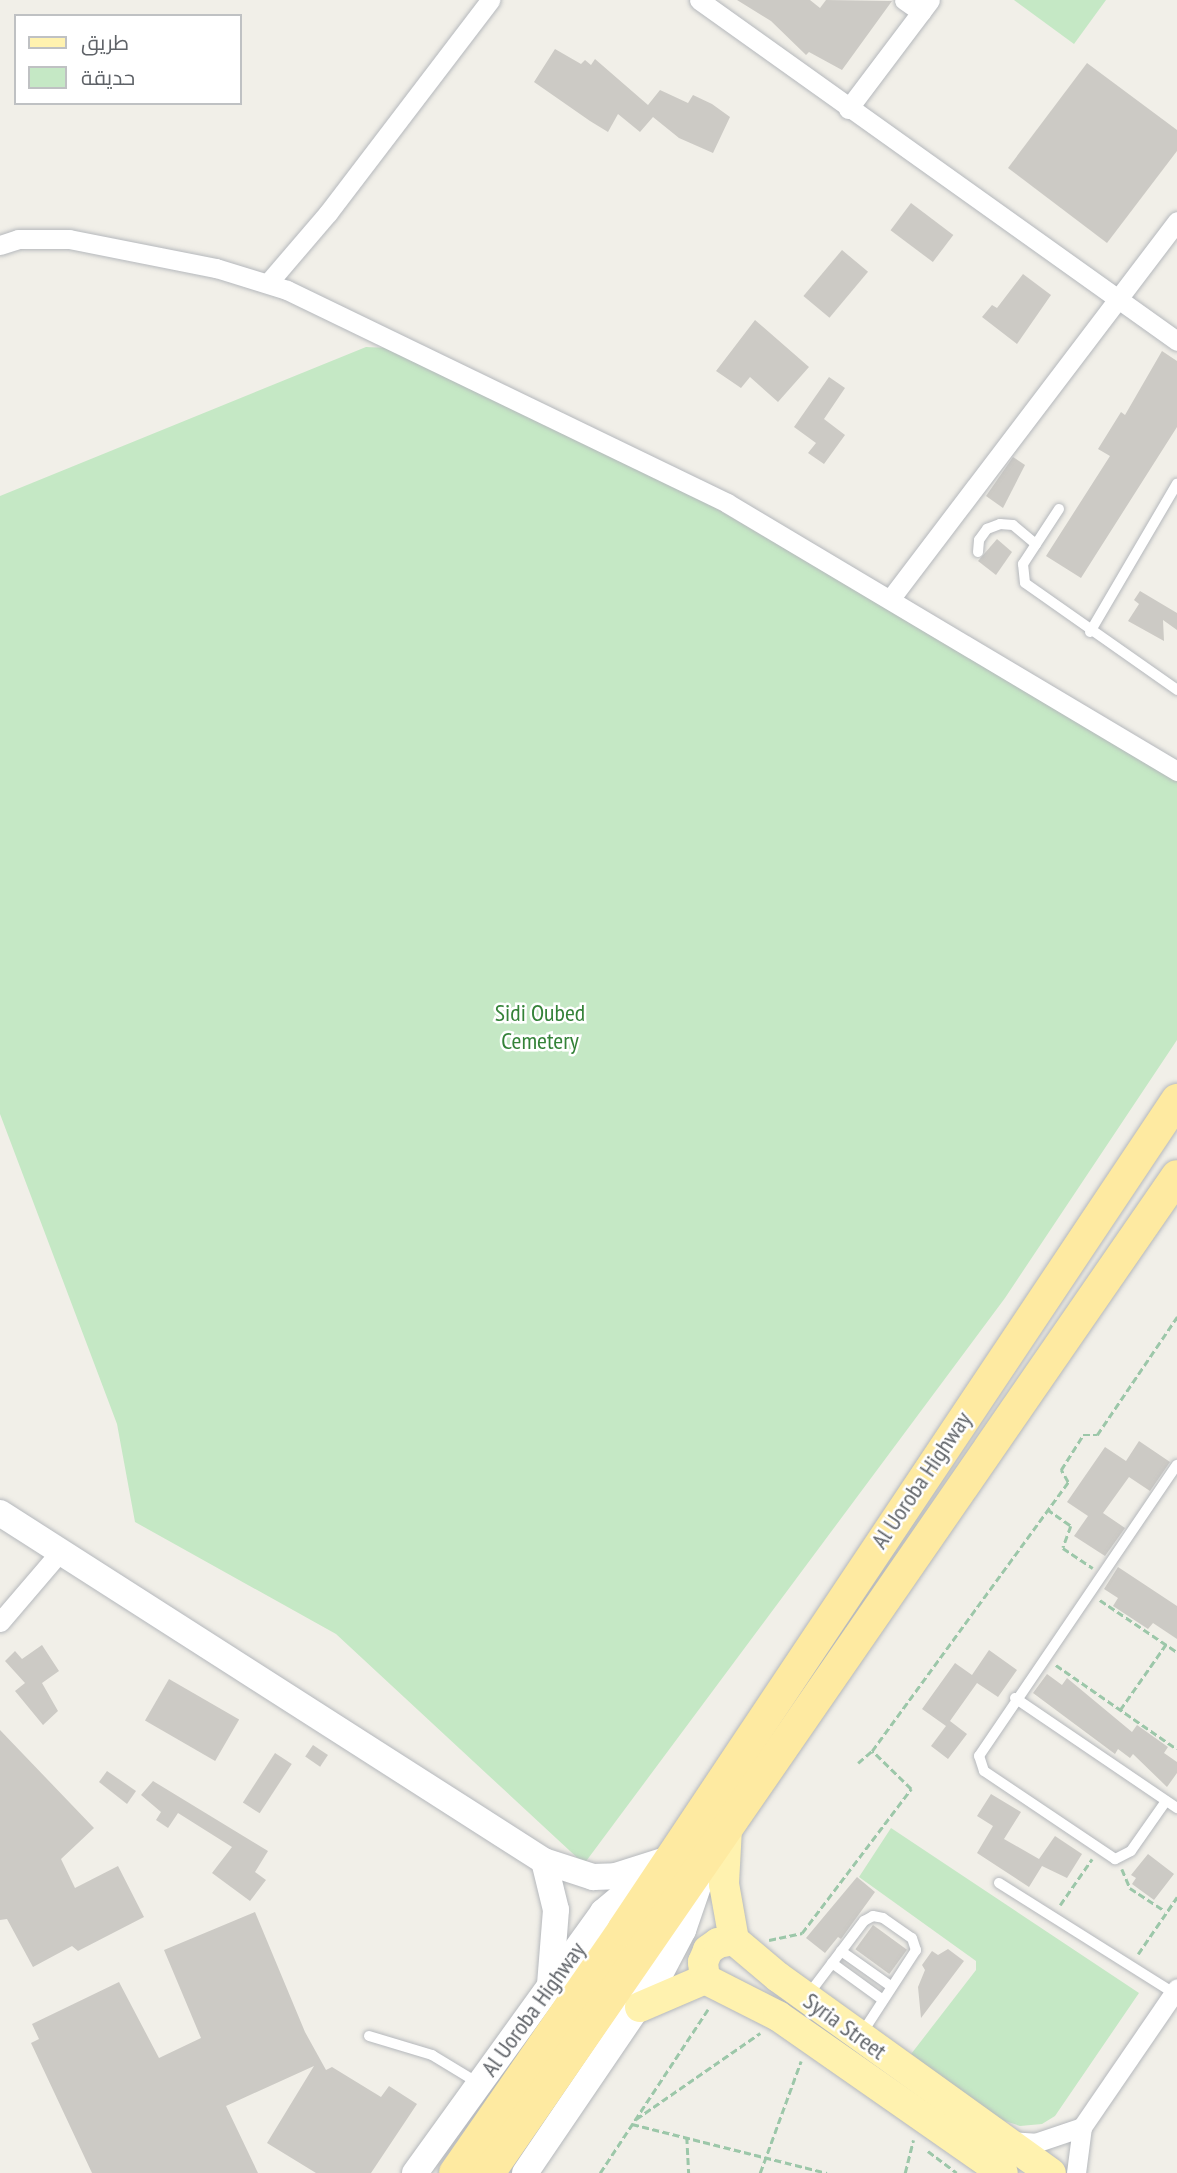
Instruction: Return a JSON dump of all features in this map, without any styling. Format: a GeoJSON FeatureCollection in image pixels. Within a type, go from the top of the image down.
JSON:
{"type":"FeatureCollection","features":[{"type":"Feature","properties":{"kind":"highway","name":"Al Uoroba Highway"},"geometry":{"type":"LineString","coordinates":[[455,2173],[1177,1100]]}},
{"type":"Feature","properties":{"kind":"highway","name":"Al Uoroba Highway"},"geometry":{"type":"LineString","coordinates":[[489,2173],[1177,1176]]}},
{"type":"Feature","properties":{"kind":"main road"},"geometry":{"type":"LineString","coordinates":[[0,1513],[544,1861],[593,1877],[616,1876],[666,1860]]}},
{"type":"Feature","properties":{"kind":"main road"},"geometry":{"type":"LineString","coordinates":[[639,2007],[705,1979],[703,1962],[708,1951],[723,1940],[749,1941],[724,1884],[727,1828]]}},
{"type":"Feature","properties":{"kind":"main road","name":"Al Uoroba Highway"},"geometry":{"type":"LineString","coordinates":[[525,2173],[639,2007],[683,1930],[707,1858]]}},
{"type":"Feature","properties":{"kind":"main road","name":"Al Uoroba Highway"},"geometry":{"type":"LineString","coordinates":[[415,2173],[603,1912],[666,1860]]}},
{"type":"Feature","properties":{"kind":"main road"},"geometry":{"type":"LineString","coordinates":[[544,1861],[556,1910],[550,1988]]}},
{"type":"Feature","properties":{"kind":"main road","name":"Syria Street"},"geometry":{"type":"LineString","coordinates":[[749,1941],[806,1997],[1051,2173]]}},
{"type":"Feature","properties":{"kind":"main road","name":"Syria Street"},"geometry":{"type":"LineString","coordinates":[[705,1979],[778,2016],[961,2160],[1003,2173]]}},
{"type":"Feature","properties":{"kind":"street"},"geometry":{"type":"LineString","coordinates":[[268,283],[328,213],[490,0]]}},
{"type":"Feature","properties":{"kind":"street"},"geometry":{"type":"LineString","coordinates":[[848,108],[925,6],[904,0]]}},
{"type":"Feature","properties":{"kind":"street"},"geometry":{"type":"LineString","coordinates":[[710,3],[848,108],[1177,341]]}},
{"type":"Feature","properties":{"kind":"street"},"geometry":{"type":"LineString","coordinates":[[891,598],[1121,299],[1177,221]]}},
{"type":"Feature","properties":{"kind":"street"},"geometry":{"type":"LineString","coordinates":[[0,244],[30,238],[69,239],[268,283],[671,475],[891,598],[1177,771]]}},
{"type":"Feature","properties":{"kind":"street"},"geometry":{"type":"LineString","coordinates":[[0,1622],[59,1553]]}},
{"type":"Feature","properties":{"kind":"street"},"geometry":{"type":"LineString","coordinates":[[1076,2173],[1082,2127],[1175,1991]]}},
{"type":"Feature","properties":{"kind":"street"},"geometry":{"type":"LineString","coordinates":[[1004,2140],[1035,2143],[1082,2127]]}},
{"type":"Feature","properties":{"kind":"street"},"geometry":{"type":"LineString","coordinates":[[961,2160],[979,2173]]}},
{"type":"Feature","properties":{"kind":"lane"},"geometry":{"type":"LineString","coordinates":[[1090,632],[1177,484]]}},
{"type":"Feature","properties":{"kind":"lane"},"geometry":{"type":"LineString","coordinates":[[1059,509],[1023,564],[1025,583],[1090,632],[1177,690]]}},
{"type":"Feature","properties":{"kind":"lane"},"geometry":{"type":"LineString","coordinates":[[978,552],[979,540],[987,529],[1000,524],[1013,525],[1036,544]]}},
{"type":"Feature","properties":{"kind":"lane"},"geometry":{"type":"LineString","coordinates":[[1166,1801],[1121,1858],[1108,1858],[981,1767],[980,1750],[1177,1465]]}},
{"type":"Feature","properties":{"kind":"lane"},"geometry":{"type":"LineString","coordinates":[[1016,1698],[1177,1808]]}},
{"type":"Feature","properties":{"kind":"lane"},"geometry":{"type":"LineString","coordinates":[[999,1884],[1175,1991]]}},
{"type":"Feature","properties":{"kind":"lane"},"geometry":{"type":"LineString","coordinates":[[806,1997],[868,1918],[883,1917],[916,1945],[898,1970],[892,1987],[860,2036]]}},
{"type":"Feature","properties":{"kind":"lane"},"geometry":{"type":"LineString","coordinates":[[850,1940],[862,1943]]}},
{"type":"Feature","properties":{"kind":"lane"},"geometry":{"type":"LineString","coordinates":[[842,1951],[892,1987]]}},
{"type":"Feature","properties":{"kind":"lane"},"geometry":{"type":"LineString","coordinates":[[832,1963],[883,2000]]}},
{"type":"Feature","properties":{"kind":"lane"},"geometry":{"type":"LineString","coordinates":[[369,2036],[432,2055],[478,2083]]}},
{"type":"Feature","properties":{"kind":"path"},"geometry":{"type":"LineString","coordinates":[[858,1763],[872,1751],[1069,1480],[1061,1470],[1083,1435],[1096,1437],[1177,1317]]}},
{"type":"Feature","properties":{"kind":"path"},"geometry":{"type":"LineString","coordinates":[[1173,1323],[1177,1326]]}},
{"type":"Feature","properties":{"kind":"path"},"geometry":{"type":"LineString","coordinates":[[1047,1509],[1071,1526],[1063,1548],[1102,1574]]}},
{"type":"Feature","properties":{"kind":"path"},"geometry":{"type":"LineString","coordinates":[[1089,1592],[1177,1652]]}},
{"type":"Feature","properties":{"kind":"path"},"geometry":{"type":"LineString","coordinates":[[1120,1710],[1166,1644]]}},
{"type":"Feature","properties":{"kind":"path"},"geometry":{"type":"LineString","coordinates":[[1044,1657],[1177,1749]]}},
{"type":"Feature","properties":{"kind":"path"},"geometry":{"type":"LineString","coordinates":[[749,1941],[802,1933],[911,1789],[872,1751]]}},
{"type":"Feature","properties":{"kind":"path"},"geometry":{"type":"LineString","coordinates":[[1052,1917],[1097,1850]]}},
{"type":"Feature","properties":{"kind":"path"},"geometry":{"type":"LineString","coordinates":[[1121,1858],[1128,1885],[1166,1912]]}},
{"type":"Feature","properties":{"kind":"path"},"geometry":{"type":"LineString","coordinates":[[1131,1966],[1177,1897]]}},
{"type":"Feature","properties":{"kind":"path"},"geometry":{"type":"LineString","coordinates":[[600,2173],[708,2009]]}},
{"type":"Feature","properties":{"kind":"path"},"geometry":{"type":"LineString","coordinates":[[633,2123],[767,2029]]}},
{"type":"Feature","properties":{"kind":"path"},"geometry":{"type":"LineString","coordinates":[[760,2173],[769,2156],[803,2056],[814,2064]]}},
{"type":"Feature","properties":{"kind":"path"},"geometry":{"type":"LineString","coordinates":[[633,2123],[827,2173]]}},
{"type":"Feature","properties":{"kind":"path"},"geometry":{"type":"LineString","coordinates":[[902,2132],[961,2160]]}},
{"type":"Feature","properties":{"kind":"path"},"geometry":{"type":"LineString","coordinates":[[687,2137],[689,2173]]}},
{"type":"Feature","properties":{"kind":"path"},"geometry":{"type":"LineString","coordinates":[[905,2173],[914,2140]]}},
{"type":"Feature","properties":{"kind":"green space"},"geometry":{"type":"Polygon","coordinates":[[[1014,0],[1106,0],[1074,44],[1014,0]]]}},
{"type":"Feature","properties":{"kind":"green space","name":"Sidi Oubed Cemetery"},"geometry":{"type":"Polygon","coordinates":[[[366,347],[389,348],[695,496],[1177,779],[1177,1040],[1005,1298],[584,1864],[336,1634],[135,1522],[117,1424],[0,1114],[0,496],[366,347]]]}},
{"type":"Feature","properties":{"kind":"green space"},"geometry":{"type":"Polygon","coordinates":[[[891,1828],[1139,1993],[1055,2116],[1042,2124],[1020,2126],[1002,2120],[908,2058],[976,1970],[976,1961],[859,1877],[891,1828]]]}},
{"type":"Feature","properties":{"kind":"building"},"geometry":{"type":"Polygon","coordinates":[[[737,0],[810,0],[820,8],[826,0],[892,1],[842,70],[809,52],[806,55],[771,21],[737,0]]]}},
{"type":"Feature","properties":{"kind":"building"},"geometry":{"type":"Polygon","coordinates":[[[555,49],[581,64],[585,60],[591,65],[595,59],[648,105],[660,90],[688,103],[693,95],[712,104],[730,117],[713,153],[679,138],[653,117],[640,132],[618,114],[608,132],[590,121],[534,82],[555,49]]]}},
{"type":"Feature","properties":{"kind":"building"},"geometry":{"type":"Polygon","coordinates":[[[1087,63],[1177,130],[1177,151],[1107,243],[1008,168],[1087,63]]]}},
{"type":"Feature","properties":{"kind":"building"},"geometry":{"type":"Polygon","coordinates":[[[911,203],[953,235],[933,262],[891,230],[911,203]]]}},
{"type":"Feature","properties":{"kind":"building"},"geometry":{"type":"Polygon","coordinates":[[[842,250],[868,272],[829,318],[803,296],[842,250]]]}},
{"type":"Feature","properties":{"kind":"building"},"geometry":{"type":"Polygon","coordinates":[[[1023,274],[1051,295],[1017,344],[982,317],[992,305],[997,308],[1023,274]]]}},
{"type":"Feature","properties":{"kind":"building"},"geometry":{"type":"Polygon","coordinates":[[[755,320],[809,367],[778,402],[750,377],[741,388],[716,371],[755,320]]]}},
{"type":"Feature","properties":{"kind":"building"},"geometry":{"type":"Polygon","coordinates":[[[1162,351],[1177,361],[1177,427],[1081,578],[1046,556],[1110,456],[1098,449],[1121,412],[1125,415],[1162,351]]]}},
{"type":"Feature","properties":{"kind":"building"},"geometry":{"type":"Polygon","coordinates":[[[829,377],[845,388],[824,419],[845,435],[824,464],[808,453],[816,443],[794,427],[829,377]]]}},
{"type":"Feature","properties":{"kind":"building"},"geometry":{"type":"Polygon","coordinates":[[[1013,457],[1025,465],[1003,508],[986,496],[1013,457]]]}},
{"type":"Feature","properties":{"kind":"building"},"geometry":{"type":"Polygon","coordinates":[[[997,539],[1012,552],[996,575],[978,561],[997,539]]]}},
{"type":"Feature","properties":{"kind":"building"},"geometry":{"type":"Polygon","coordinates":[[[1140,591],[1177,613],[1177,630],[1163,620],[1164,641],[1128,621],[1139,604],[1134,600],[1140,591]]]}},
{"type":"Feature","properties":{"kind":"building"},"geometry":{"type":"Polygon","coordinates":[[[1139,1441],[1170,1462],[1150,1491],[1129,1477],[1103,1513],[1125,1528],[1105,1556],[1074,1536],[1088,1516],[1067,1502],[1105,1447],[1126,1461],[1139,1441]]]}},
{"type":"Feature","properties":{"kind":"building"},"geometry":{"type":"Polygon","coordinates":[[[1118,1567],[1177,1606],[1177,1639],[1153,1623],[1148,1629],[1113,1606],[1118,1598],[1104,1589],[1118,1567]]]}},
{"type":"Feature","properties":{"kind":"building"},"geometry":{"type":"Polygon","coordinates":[[[42,1645],[59,1671],[42,1683],[58,1711],[43,1725],[15,1691],[25,1683],[5,1661],[15,1651],[22,1659],[42,1645]]]}},
{"type":"Feature","properties":{"kind":"building"},"geometry":{"type":"Polygon","coordinates":[[[989,1650],[1017,1670],[998,1697],[977,1683],[950,1721],[967,1734],[948,1759],[931,1746],[946,1726],[922,1709],[955,1663],[972,1675],[989,1650]]]}},
{"type":"Feature","properties":{"kind":"building"},"geometry":{"type":"Polygon","coordinates":[[[1047,1674],[1062,1685],[1067,1678],[1132,1732],[1137,1725],[1168,1747],[1164,1753],[1177,1762],[1177,1773],[1167,1787],[1133,1754],[1130,1758],[1118,1749],[1115,1754],[1033,1693],[1047,1674]]]}},
{"type":"Feature","properties":{"kind":"building"},"geometry":{"type":"Polygon","coordinates":[[[169,1679],[239,1720],[215,1761],[145,1721],[169,1679]]]}},
{"type":"Feature","properties":{"kind":"building"},"geometry":{"type":"Polygon","coordinates":[[[0,1730],[94,1828],[61,1859],[75,1888],[118,1866],[144,1917],[78,1951],[72,1946],[33,1967],[7,1919],[0,1920],[0,1730]]]}},
{"type":"Feature","properties":{"kind":"building"},"geometry":{"type":"Polygon","coordinates":[[[313,1745],[328,1755],[320,1767],[305,1757],[313,1745]]]}},
{"type":"Feature","properties":{"kind":"building"},"geometry":{"type":"Polygon","coordinates":[[[275,1753],[292,1764],[260,1813],[243,1802],[275,1753]]]}},
{"type":"Feature","properties":{"kind":"building"},"geometry":{"type":"Polygon","coordinates":[[[107,1771],[136,1791],[127,1804],[99,1782],[107,1771]]]}},
{"type":"Feature","properties":{"kind":"building"},"geometry":{"type":"Polygon","coordinates":[[[153,1781],[268,1851],[255,1872],[266,1880],[250,1901],[212,1873],[232,1847],[178,1813],[168,1828],[156,1820],[161,1812],[141,1795],[153,1781]]]}},
{"type":"Feature","properties":{"kind":"building"},"geometry":{"type":"Polygon","coordinates":[[[991,1794],[1021,1812],[1004,1839],[1039,1859],[1055,1836],[1082,1854],[1067,1878],[1042,1866],[1029,1887],[977,1853],[993,1826],[977,1816],[991,1794]]]}},
{"type":"Feature","properties":{"kind":"building"},"geometry":{"type":"Polygon","coordinates":[[[1148,1854],[1174,1874],[1154,1900],[1132,1884],[1136,1878],[1131,1875],[1148,1854]]]}},
{"type":"Feature","properties":{"kind":"building"},"geometry":{"type":"Polygon","coordinates":[[[857,1877],[875,1892],[841,1939],[838,1937],[825,1953],[806,1938],[857,1877]]]}},
{"type":"Feature","properties":{"kind":"building"},"geometry":{"type":"Polygon","coordinates":[[[255,1912],[305,2032],[326,2070],[332,2067],[381,2097],[389,2086],[417,2104],[371,2173],[316,2173],[267,2143],[314,2066],[226,2106],[258,2173],[92,2173],[31,2043],[39,2039],[32,2024],[119,1982],[159,2058],[201,2038],[164,1950],[255,1912]]]}},
{"type":"Feature","properties":{"kind":"building"},"geometry":{"type":"Polygon","coordinates":[[[873,1925],[907,1950],[889,1974],[855,1949],[873,1925]]]}},
{"type":"Feature","properties":{"kind":"building"},"geometry":{"type":"Polygon","coordinates":[[[948,1949],[964,1961],[921,2018],[918,1987],[925,1970],[922,1965],[932,1951],[938,1955],[948,1949]]]}}]}
